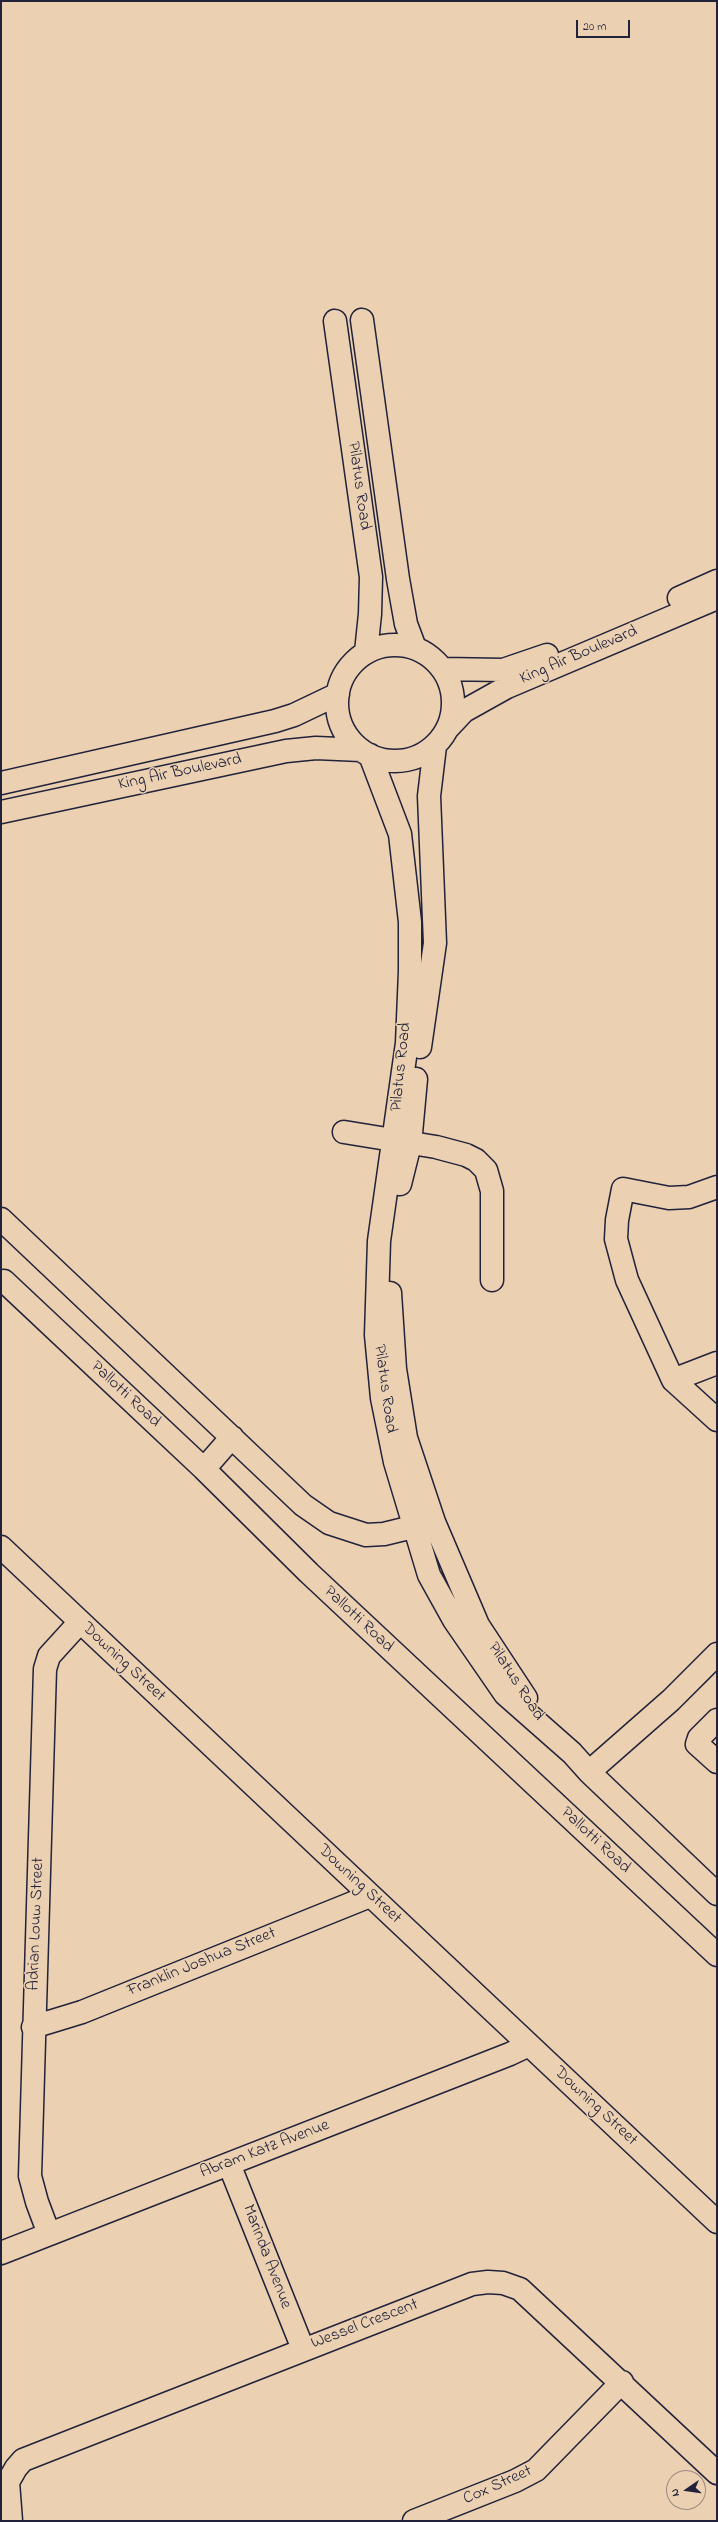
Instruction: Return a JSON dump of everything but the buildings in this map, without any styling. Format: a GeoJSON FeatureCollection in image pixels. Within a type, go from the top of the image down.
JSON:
{"type":"FeatureCollection","features":[{"type":"Feature","properties":{"kind":"street","name":"Pilatus Road"},"geometry":{"type":"LineString","coordinates":[[362,320],[398,579],[406,624],[415,648]]}},
{"type":"Feature","properties":{"kind":"street","name":"Pilatus Road"},"geometry":{"type":"LineString","coordinates":[[335,321],[370,577],[370,614],[366,652]]}},
{"type":"Feature","properties":{"kind":"street","name":"King Air Boulevard"},"geometry":{"type":"LineString","coordinates":[[443,669],[503,670],[530,662],[717,581]]}},
{"type":"Feature","properties":{"kind":"street","name":"King Air Boulevard"},"geometry":{"type":"LineString","coordinates":[[448,728],[464,711],[507,687],[717,598]]}},
{"type":"Feature","properties":{"kind":"street"},"geometry":{"type":"LineString","coordinates":[[398,644],[415,648],[431,656],[443,669],[451,684],[454,706],[448,728],[435,746],[423,754],[410,759],[395,761],[366,752],[344,731],[340,719],[338,694],[343,677],[352,663],[366,652],[381,646],[398,644]]}},
{"type":"Feature","properties":{"kind":"street","name":"King Air Boulevard"},"geometry":{"type":"LineString","coordinates":[[1,783],[275,721],[294,715],[338,694]]}},
{"type":"Feature","properties":{"kind":"street","name":"Pilatus Road"},"geometry":{"type":"LineString","coordinates":[[402,1142],[435,943],[429,796],[435,746]]}},
{"type":"Feature","properties":{"kind":"street","name":"King Air Boulevard"},"geometry":{"type":"LineString","coordinates":[[1,812],[286,751],[316,748],[366,752]]}},
{"type":"Feature","properties":{"kind":"street","name":"Pilatus Road"},"geometry":{"type":"LineString","coordinates":[[366,752],[400,834],[410,922],[410,972],[400,1186],[390,1295],[395,1369],[406,1438],[424,1524],[478,1625],[546,1729],[589,1772]]}},
{"type":"Feature","properties":{"kind":"street"},"geometry":{"type":"LineString","coordinates":[[344,1132],[466,1155],[476,1160],[486,1170],[492,1191],[492,1280]]}},
{"type":"Feature","properties":{"kind":"street"},"geometry":{"type":"LineString","coordinates":[[717,1187],[689,1196],[669,1198],[623,1189],[617,1220],[616,1239],[620,1260],[673,1380],[717,1420]]}},
{"type":"Feature","properties":{"kind":"street"},"geometry":{"type":"LineString","coordinates":[[1,1219],[303,1505],[329,1522],[366,1534],[384,1534],[424,1524]]}},
{"type":"Feature","properties":{"kind":"street","name":"Pallotti Road"},"geometry":{"type":"LineString","coordinates":[[4,1281],[204,1469],[309,1573],[717,1955]]}},
{"type":"Feature","properties":{"kind":"street"},"geometry":{"type":"LineString","coordinates":[[673,1380],[717,1363]]}},
{"type":"Feature","properties":{"kind":"street"},"geometry":{"type":"LineString","coordinates":[[204,1469],[232,1437]]}},
{"type":"Feature","properties":{"kind":"street","name":"Downing Street"},"geometry":{"type":"LineString","coordinates":[[1,1547],[79,1623],[717,2222]]}},
{"type":"Feature","properties":{"kind":"street","name":"Adrian Louw Street"},"geometry":{"type":"LineString","coordinates":[[49,2234],[36,2202],[30,2176],[33,2027],[45,1669],[49,1656],[79,1623]]}},
{"type":"Feature","properties":{"kind":"street"},"geometry":{"type":"LineString","coordinates":[[717,1654],[670,1700],[589,1772],[717,1894]]}},
{"type":"Feature","properties":{"kind":"street"},"geometry":{"type":"LineString","coordinates":[[716,1721],[699,1738],[698,1744],[717,1762]]}},
{"type":"Feature","properties":{"kind":"street","name":"Franklin Joshua Street"},"geometry":{"type":"LineString","coordinates":[[33,2027],[82,2012],[370,1896]]}},
{"type":"Feature","properties":{"kind":"street","name":"Abram Katz Avenue"},"geometry":{"type":"LineString","coordinates":[[1,2253],[529,2045]]}},
{"type":"Feature","properties":{"kind":"street","name":"Marinda Avenue"},"geometry":{"type":"LineString","coordinates":[[229,2164],[303,2349]]}},
{"type":"Feature","properties":{"kind":"street","name":"Wessel Crescent"},"geometry":{"type":"LineString","coordinates":[[11,2521],[8,2482],[16,2468],[23,2460],[472,2284],[504,2282],[520,2289],[622,2382],[717,2473]]}},
{"type":"Feature","properties":{"kind":"street","name":"Cox Street"},"geometry":{"type":"LineString","coordinates":[[414,2521],[515,2481],[536,2470],[622,2382]]}}]}
